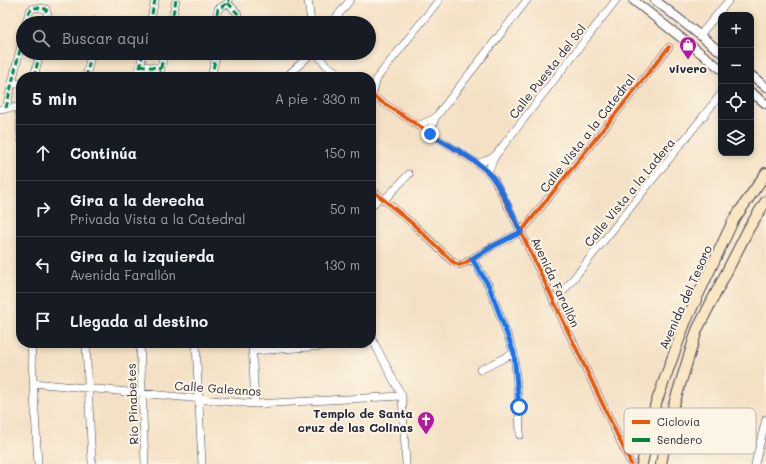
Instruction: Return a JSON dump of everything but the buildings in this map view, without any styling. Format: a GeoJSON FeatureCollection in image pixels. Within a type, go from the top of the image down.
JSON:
{"type":"FeatureCollection","features":[{"type":"Feature","properties":{"kind":"main road","name":"Avenida del Tesoro"},"geometry":{"type":"LineString","coordinates":[[655,408],[685,323],[733,221],[766,173]]}},
{"type":"Feature","properties":{"kind":"main road","name":"Avenida del Tesoro"},"geometry":{"type":"LineString","coordinates":[[673,408],[697,330],[749,228],[766,201]]}},
{"type":"Feature","properties":{"kind":"main road","name":"Avenida del Tesoro"},"geometry":{"type":"LineString","coordinates":[[642,464],[644,454]]}},
{"type":"Feature","properties":{"kind":"main road","name":"Avenida del Tesoro"},"geometry":{"type":"LineString","coordinates":[[661,464],[663,454]]}},
{"type":"Feature","properties":{"kind":"street"},"geometry":{"type":"LineString","coordinates":[[152,16],[155,0]]}},
{"type":"Feature","properties":{"kind":"street"},"geometry":{"type":"LineString","coordinates":[[173,16],[176,0]]}},
{"type":"Feature","properties":{"kind":"street"},"geometry":{"type":"LineString","coordinates":[[308,0],[309,16]]}},
{"type":"Feature","properties":{"kind":"street"},"geometry":{"type":"LineString","coordinates":[[337,16],[350,0]]}},
{"type":"Feature","properties":{"kind":"street"},"geometry":{"type":"LineString","coordinates":[[376,78],[439,0]]}},
{"type":"Feature","properties":{"kind":"street"},"geometry":{"type":"LineString","coordinates":[[430,134],[435,118],[527,0]]}},
{"type":"Feature","properties":{"kind":"street","name":"Calle Puesta del Sol"},"geometry":{"type":"LineString","coordinates":[[488,172],[495,156],[616,0]]}},
{"type":"Feature","properties":{"kind":"street"},"geometry":{"type":"LineString","coordinates":[[633,0],[718,67]]}},
{"type":"Feature","properties":{"kind":"street"},"geometry":{"type":"LineString","coordinates":[[655,0],[718,50]]}},
{"type":"Feature","properties":{"kind":"street"},"geometry":{"type":"LineString","coordinates":[[700,35],[729,0]]}},
{"type":"Feature","properties":{"kind":"street"},"geometry":{"type":"LineString","coordinates":[[216,16],[218,9],[229,2],[238,14],[238,16]]}},
{"type":"Feature","properties":{"kind":"street"},"geometry":{"type":"LineString","coordinates":[[28,16],[31,8],[34,7],[46,10],[48,16]]}},
{"type":"Feature","properties":{"kind":"street","name":"Calle Vista a la Catedral"},"geometry":{"type":"LineString","coordinates":[[521,232],[668,47]]}},
{"type":"Feature","properties":{"kind":"street"},"geometry":{"type":"LineString","coordinates":[[16,107],[3,108],[17,60]]}},
{"type":"Feature","properties":{"kind":"street"},"geometry":{"type":"LineString","coordinates":[[35,72],[38,60]]}},
{"type":"Feature","properties":{"kind":"street"},"geometry":{"type":"LineString","coordinates":[[87,72],[90,60]]}},
{"type":"Feature","properties":{"kind":"street"},"geometry":{"type":"LineString","coordinates":[[139,72],[141,60]]}},
{"type":"Feature","properties":{"kind":"street"},"geometry":{"type":"LineString","coordinates":[[160,72],[163,60]]}},
{"type":"Feature","properties":{"kind":"street"},"geometry":{"type":"LineString","coordinates":[[212,72],[215,60]]}},
{"type":"Feature","properties":{"kind":"street"},"geometry":{"type":"LineString","coordinates":[[291,72],[304,60]]}},
{"type":"Feature","properties":{"kind":"street"},"geometry":{"type":"LineString","coordinates":[[322,60],[326,65],[336,72]]}},
{"type":"Feature","properties":{"kind":"street"},"geometry":{"type":"LineString","coordinates":[[140,65],[161,69]]}},
{"type":"Feature","properties":{"kind":"street"},"geometry":{"type":"LineString","coordinates":[[754,77],[766,87]]}},
{"type":"Feature","properties":{"kind":"street"},"geometry":{"type":"LineString","coordinates":[[12,82],[16,83]]}},
{"type":"Feature","properties":{"kind":"street"},"geometry":{"type":"LineString","coordinates":[[754,94],[766,104]]}},
{"type":"Feature","properties":{"kind":"street","name":"Calle Vista a la Ladera"},"geometry":{"type":"LineString","coordinates":[[554,303],[718,98]]}},
{"type":"Feature","properties":{"kind":"street","name":"Avenida Farallón"},"geometry":{"type":"LineString","coordinates":[[376,99],[478,164],[488,172],[499,188],[521,232],[624,449]]}},
{"type":"Feature","properties":{"kind":"street"},"geometry":{"type":"LineString","coordinates":[[418,126],[435,118]]}},
{"type":"Feature","properties":{"kind":"street","name":"Calle Puesta del Sol"},"geometry":{"type":"LineString","coordinates":[[478,164],[495,156]]}},
{"type":"Feature","properties":{"kind":"street"},"geometry":{"type":"LineString","coordinates":[[376,202],[409,174]]}},
{"type":"Feature","properties":{"kind":"street"},"geometry":{"type":"LineString","coordinates":[[376,193],[414,225],[452,262],[459,265],[465,264],[493,246],[521,232]]}},
{"type":"Feature","properties":{"kind":"street"},"geometry":{"type":"LineString","coordinates":[[472,259],[489,286],[514,353],[520,435]]}},
{"type":"Feature","properties":{"kind":"street"},"geometry":{"type":"LineString","coordinates":[[31,348],[38,464]]}},
{"type":"Feature","properties":{"kind":"street"},"geometry":{"type":"LineString","coordinates":[[86,348],[92,464]]}},
{"type":"Feature","properties":{"kind":"street","name":"Río Pinabetes"},"geometry":{"type":"LineString","coordinates":[[140,348],[145,464]]}},
{"type":"Feature","properties":{"kind":"street"},"geometry":{"type":"LineString","coordinates":[[196,348],[202,464]]}},
{"type":"Feature","properties":{"kind":"street"},"geometry":{"type":"LineString","coordinates":[[253,348],[255,404]]}},
{"type":"Feature","properties":{"kind":"street"},"geometry":{"type":"LineString","coordinates":[[253,351],[288,348]]}},
{"type":"Feature","properties":{"kind":"street"},"geometry":{"type":"LineString","coordinates":[[375,348],[402,396],[406,464]]}},
{"type":"Feature","properties":{"kind":"street"},"geometry":{"type":"LineString","coordinates":[[480,370],[514,353]]}},
{"type":"Feature","properties":{"kind":"street","name":"Calle Galeanos"},"geometry":{"type":"LineString","coordinates":[[33,383],[255,404],[402,396]]}},
{"type":"Feature","properties":{"kind":"street"},"geometry":{"type":"LineString","coordinates":[[755,464],[766,419]]}},
{"type":"Feature","properties":{"kind":"street","name":"Avenida Farallón"},"geometry":{"type":"LineString","coordinates":[[626,454],[631,464]]}},
{"type":"Feature","properties":{"kind":"marked path"},"geometry":{"type":"LineString","coordinates":[[152,16],[155,0]]}},
{"type":"Feature","properties":{"kind":"marked path"},"geometry":{"type":"LineString","coordinates":[[173,16],[176,0]]}},
{"type":"Feature","properties":{"kind":"marked path"},"geometry":{"type":"LineString","coordinates":[[216,16],[218,9],[228,3],[229,0]]}},
{"type":"Feature","properties":{"kind":"marked path"},"geometry":{"type":"LineString","coordinates":[[228,3],[238,14],[238,16]]}},
{"type":"Feature","properties":{"kind":"marked path"},"geometry":{"type":"LineString","coordinates":[[28,16],[30,11],[34,8],[46,9],[48,16]]}},
{"type":"Feature","properties":{"kind":"marked path"},"geometry":{"type":"LineString","coordinates":[[6,108],[17,60]]}},
{"type":"Feature","properties":{"kind":"marked path"},"geometry":{"type":"LineString","coordinates":[[35,72],[38,60]]}},
{"type":"Feature","properties":{"kind":"marked path"},"geometry":{"type":"LineString","coordinates":[[87,72],[90,60]]}},
{"type":"Feature","properties":{"kind":"marked path"},"geometry":{"type":"LineString","coordinates":[[139,72],[142,60]]}},
{"type":"Feature","properties":{"kind":"marked path"},"geometry":{"type":"LineString","coordinates":[[160,72],[163,60]]}},
{"type":"Feature","properties":{"kind":"marked path"},"geometry":{"type":"LineString","coordinates":[[212,72],[215,60]]}},
{"type":"Feature","properties":{"kind":"marked path"},"geometry":{"type":"LineString","coordinates":[[140,65],[161,69]]}},
{"type":"Feature","properties":{"kind":"cycle path"},"geometry":{"type":"LineString","coordinates":[[376,193],[414,225],[453,262],[459,265],[465,263],[493,246],[521,232],[669,47]]}},
{"type":"Feature","properties":{"kind":"cycle path"},"geometry":{"type":"LineString","coordinates":[[376,98],[478,164],[494,179],[521,232],[624,449]]}},
{"type":"Feature","properties":{"kind":"cycle path"},"geometry":{"type":"LineString","coordinates":[[626,454],[631,464]]}},
{"type":"Feature","properties":{"kind":"place","name":"vivero"},"geometry":{"type":"Point","coordinates":[688,60]}},
{"type":"Feature","properties":{"kind":"place","name":"Templo de Santa cruz de las Colinas"},"geometry":{"type":"Point","coordinates":[426,435]}},
{"type":"Feature","properties":{"kind":"route"},"geometry":{"type":"LineString","coordinates":[[430,134],[478,164],[488,172],[499,188],[521,232],[493,246],[472,259],[489,286],[514,353],[519,407]]}}]}
